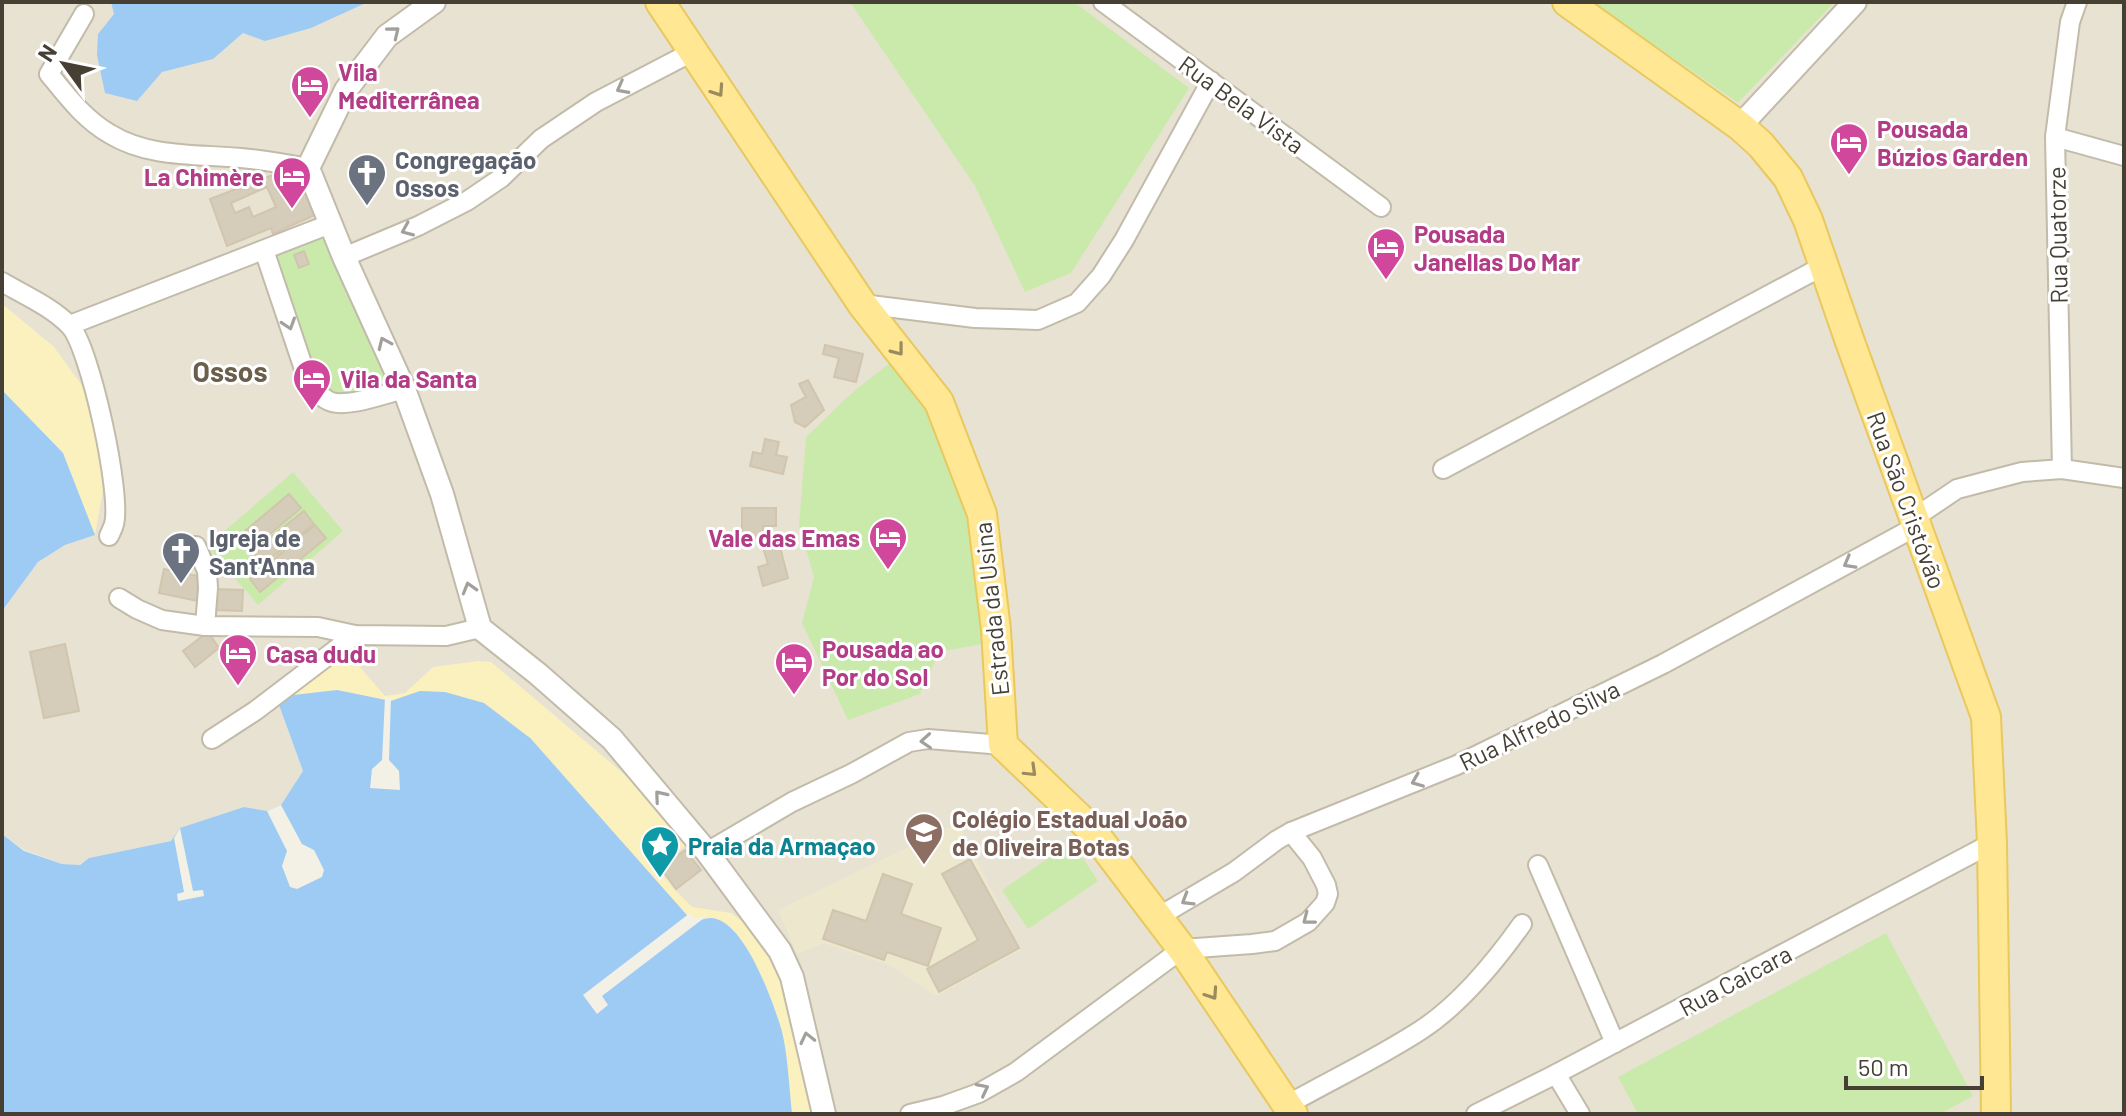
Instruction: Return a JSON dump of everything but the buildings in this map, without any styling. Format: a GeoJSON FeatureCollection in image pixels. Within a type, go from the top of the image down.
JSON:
{"type":"FeatureCollection","features":[{"type":"Feature","properties":{"kind":"main road","name":"Estrada da Usina"},"geometry":{"type":"LineString","coordinates":[[660,2],[862,304],[939,402],[982,514],[996,630],[1003,745]]}},
{"type":"Feature","properties":{"kind":"main road","name":"Rua São Cristóvão"},"geometry":{"type":"LineString","coordinates":[[1567,2],[1740,126],[1761,145],[1788,178],[1808,220],[1986,717],[1992,843],[1996,1114]]}},
{"type":"Feature","properties":{"kind":"main road"},"geometry":{"type":"LineString","coordinates":[[1003,745],[1091,829],[1182,949],[1290,1109]]}},
{"type":"Feature","properties":{"kind":"street"},"geometry":{"type":"LineString","coordinates":[[434,2],[387,36],[354,79],[308,168],[344,257],[404,389],[442,494],[480,628],[612,739],[707,852],[780,951],[792,977],[824,1114]]}},
{"type":"Feature","properties":{"kind":"street","name":"Rua Bela Vista"},"geometry":{"type":"LineString","coordinates":[[1103,2],[1381,207]]}},
{"type":"Feature","properties":{"kind":"street"},"geometry":{"type":"LineString","coordinates":[[1740,126],[1855,2]]}},
{"type":"Feature","properties":{"kind":"street","name":"Rua Quatorze"},"geometry":{"type":"LineString","coordinates":[[2062,469],[2055,137],[2070,22],[2077,2]]}},
{"type":"Feature","properties":{"kind":"street"},"geometry":{"type":"LineString","coordinates":[[84,14],[49,74],[91,122],[112,136],[142,149],[242,158],[308,168]]}},
{"type":"Feature","properties":{"kind":"street"},"geometry":{"type":"LineString","coordinates":[[344,257],[418,226],[467,201],[501,178],[541,139],[596,102],[692,52]]}},
{"type":"Feature","properties":{"kind":"street"},"geometry":{"type":"LineString","coordinates":[[862,304],[975,318],[1038,320],[1077,303],[1101,276],[1124,240],[1211,81]]}},
{"type":"Feature","properties":{"kind":"street"},"geometry":{"type":"LineString","coordinates":[[2055,137],[2124,156]]}},
{"type":"Feature","properties":{"kind":"street"},"geometry":{"type":"LineString","coordinates":[[70,325],[330,224]]}},
{"type":"Feature","properties":{"kind":"street"},"geometry":{"type":"LineString","coordinates":[[264,250],[307,378],[315,390],[327,400],[342,404],[404,389]]}},
{"type":"Feature","properties":{"kind":"street"},"geometry":{"type":"LineString","coordinates":[[1443,469],[1825,265]]}},
{"type":"Feature","properties":{"kind":"street"},"geometry":{"type":"LineString","coordinates":[[2,282],[49,309],[70,325],[79,338],[89,366],[112,468],[112,530]]}},
{"type":"Feature","properties":{"kind":"street","name":"Rua Alfredo Silva"},"geometry":{"type":"LineString","coordinates":[[1158,917],[1234,872],[1291,832],[1457,765],[1663,664],[1916,522],[1957,489],[2022,472],[2062,469],[2124,478]]}},
{"type":"Feature","properties":{"kind":"street"},"geometry":{"type":"LineString","coordinates":[[196,546],[207,571],[205,626]]}},
{"type":"Feature","properties":{"kind":"street"},"geometry":{"type":"LineString","coordinates":[[119,598],[162,620],[205,626],[318,627],[355,635],[446,636],[480,628]]}},
{"type":"Feature","properties":{"kind":"street"},"geometry":{"type":"LineString","coordinates":[[212,739],[255,711],[355,635]]}},
{"type":"Feature","properties":{"kind":"street"},"geometry":{"type":"LineString","coordinates":[[707,852],[792,802],[909,742],[928,739],[1003,745]]}},
{"type":"Feature","properties":{"kind":"street"},"geometry":{"type":"LineString","coordinates":[[910,1114],[979,1093],[1016,1072],[1182,949],[1275,941],[1308,922],[1321,909],[1328,894],[1312,858],[1291,832]]}},
{"type":"Feature","properties":{"kind":"street","name":"Rua Caicara"},"geometry":{"type":"LineString","coordinates":[[1476,1114],[1992,843]]}},
{"type":"Feature","properties":{"kind":"street"},"geometry":{"type":"LineString","coordinates":[[1538,865],[1615,1043]]}},
{"type":"Feature","properties":{"kind":"street"},"geometry":{"type":"LineString","coordinates":[[1290,1109],[1423,1029],[1467,992],[1522,924]]}},
{"type":"Feature","properties":{"kind":"street"},"geometry":{"type":"LineString","coordinates":[[1556,1074],[1580,1114]]}},
{"type":"Feature","properties":{"kind":"shaded area"},"geometry":{"type":"Polygon","coordinates":[[[2,2],[1592,2],[1738,103],[1835,2],[2124,2],[2124,1114],[792,1114],[782,1031],[693,922],[391,701],[276,698],[303,771],[281,805],[267,811],[244,807],[181,828],[171,841],[89,858],[80,865],[62,864],[24,850],[2,834],[2,611],[38,562],[65,545],[95,535],[54,347],[2,304],[2,2]]]}},
{"type":"Feature","properties":{"kind":"shaded area","name":"Colégio Estadual João de Oliveira Botas"},"geometry":{"type":"Polygon","coordinates":[[[958,823],[1021,950],[936,996],[889,965],[824,943],[797,954],[778,910],[958,823]]]}},
{"type":"Feature","properties":{"kind":"green space"},"geometry":{"type":"Polygon","coordinates":[[[850,2],[1074,2],[1189,88],[1071,273],[1025,292],[975,186],[850,2]]]}},
{"type":"Feature","properties":{"kind":"green space"},"geometry":{"type":"Polygon","coordinates":[[[1592,2],[1835,2],[1738,103],[1592,2]]]}},
{"type":"Feature","properties":{"kind":"green space"},"geometry":{"type":"Polygon","coordinates":[[[331,231],[393,378],[346,396],[331,391],[317,375],[272,253],[331,231]]]}},
{"type":"Feature","properties":{"kind":"green space"},"geometry":{"type":"Polygon","coordinates":[[[890,363],[927,411],[971,522],[982,644],[939,652],[920,694],[848,720],[802,623],[814,577],[799,525],[806,437],[853,392],[890,363]]]}},
{"type":"Feature","properties":{"kind":"green space"},"geometry":{"type":"Polygon","coordinates":[[[293,472],[343,531],[258,605],[207,546],[293,472]]]}},
{"type":"Feature","properties":{"kind":"green space"},"geometry":{"type":"Polygon","coordinates":[[[1072,842],[1098,881],[1028,929],[1002,890],[1072,842]]]}},
{"type":"Feature","properties":{"kind":"green space"},"geometry":{"type":"Polygon","coordinates":[[[1886,933],[1973,1096],[1940,1114],[1638,1114],[1618,1077],[1886,933]]]}},
{"type":"Feature","properties":{"kind":"sand"},"geometry":{"type":"Polygon","coordinates":[[[2,304],[54,347],[86,391],[105,478],[95,535],[63,453],[2,390],[2,304]]]}},
{"type":"Feature","properties":{"kind":"sand","name":"Praia da Armaçao"},"geometry":{"type":"Polygon","coordinates":[[[335,656],[350,656],[385,696],[405,693],[433,667],[491,662],[630,779],[676,830],[685,846],[656,867],[692,907],[731,913],[747,925],[786,982],[816,1114],[792,1114],[782,1031],[724,923],[713,918],[693,922],[530,737],[420,691],[391,701],[276,697],[335,656]]]}},
{"type":"Feature","properties":{"kind":"water"},"geometry":{"type":"Polygon","coordinates":[[[111,2],[368,2],[311,28],[265,41],[243,33],[213,59],[162,72],[137,101],[105,93],[97,55],[98,34],[114,14],[111,2]]]}},
{"type":"Feature","properties":{"kind":"water"},"geometry":{"type":"Polygon","coordinates":[[[2,390],[63,453],[95,535],[65,545],[38,562],[2,611],[2,390]]]}},
{"type":"Feature","properties":{"kind":"water"},"geometry":{"type":"Polygon","coordinates":[[[337,690],[391,701],[420,691],[445,692],[484,703],[530,738],[693,922],[711,918],[723,922],[746,946],[764,982],[781,1028],[792,1114],[2,1114],[2,834],[24,851],[62,864],[80,865],[89,858],[171,841],[180,828],[244,807],[267,811],[281,805],[303,771],[276,697],[337,690]]]}},
{"type":"Feature","properties":{"kind":"pier"},"geometry":{"type":"Polygon","coordinates":[[[385,697],[391,697],[389,760],[399,771],[400,790],[370,788],[372,769],[382,760],[385,697]]]}},
{"type":"Feature","properties":{"kind":"pier"},"geometry":{"type":"Polygon","coordinates":[[[281,805],[302,844],[314,850],[324,870],[322,877],[297,889],[290,887],[282,866],[287,851],[267,811],[281,805]]]}},
{"type":"Feature","properties":{"kind":"pier"},"geometry":{"type":"Polygon","coordinates":[[[180,828],[193,891],[203,890],[204,896],[178,901],[177,894],[184,892],[174,838],[180,828]]]}},
{"type":"Feature","properties":{"kind":"pier"},"geometry":{"type":"Polygon","coordinates":[[[690,913],[695,918],[708,915],[602,996],[608,1005],[597,1014],[583,995],[690,913]]]}},
{"type":"Feature","properties":{"kind":"place","name":"Vila Mediterrânea"},"geometry":{"type":"Point","coordinates":[310,119]}},
{"type":"Feature","properties":{"kind":"place","name":"Pousada Búzios Garden"},"geometry":{"type":"Point","coordinates":[1849,176]}},
{"type":"Feature","properties":{"kind":"place","name":"Congregação Ossos"},"geometry":{"type":"Point","coordinates":[367,207]}},
{"type":"Feature","properties":{"kind":"place","name":"La Chimère"},"geometry":{"type":"Point","coordinates":[292,210]}},
{"type":"Feature","properties":{"kind":"place","name":"Pousada Janellas Do Mar"},"geometry":{"type":"Point","coordinates":[1386,281]}},
{"type":"Feature","properties":{"kind":"place","name":"Vila da Santa"},"geometry":{"type":"Point","coordinates":[312,412]}},
{"type":"Feature","properties":{"kind":"place","name":"Vale das Emas"},"geometry":{"type":"Point","coordinates":[888,571]}},
{"type":"Feature","properties":{"kind":"place","name":"Igreja de Sant'Anna"},"geometry":{"type":"Point","coordinates":[181,585]}},
{"type":"Feature","properties":{"kind":"place","name":"Casa dudu"},"geometry":{"type":"Point","coordinates":[238,687]}},
{"type":"Feature","properties":{"kind":"place","name":"Pousada ao Por do Sol"},"geometry":{"type":"Point","coordinates":[794,696]}},
{"type":"Feature","properties":{"kind":"place","name":"Colégio Estadual João de Oliveira Botas"},"geometry":{"type":"Point","coordinates":[924,866]}},
{"type":"Feature","properties":{"kind":"place","name":"Praia da Armaçao"},"geometry":{"type":"Point","coordinates":[660,879]}},
{"type":"Feature","properties":{"kind":"district","name":"Ossos"},"geometry":{"type":"Point","coordinates":[230,371]}}]}
